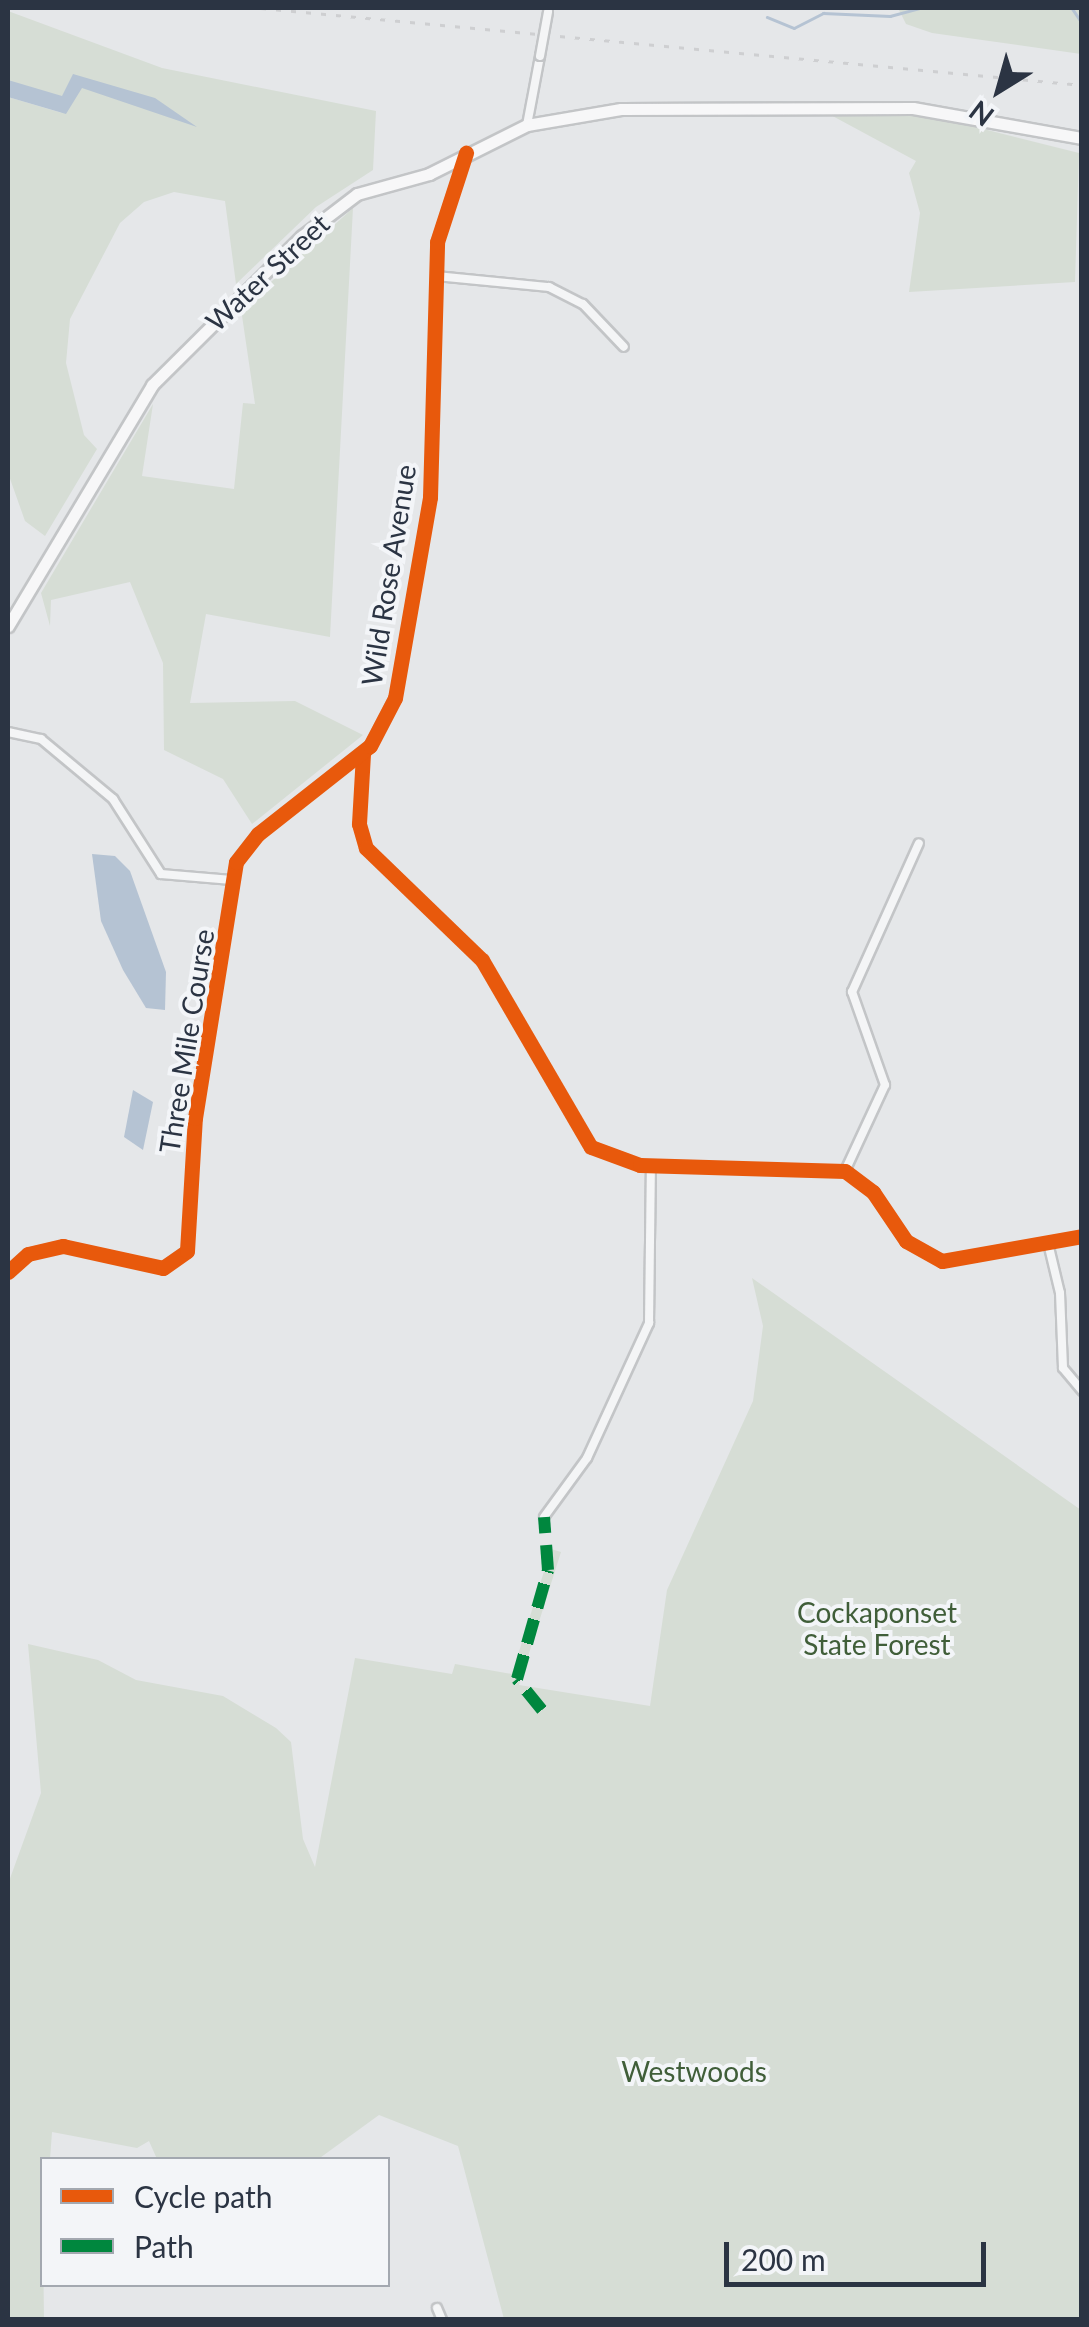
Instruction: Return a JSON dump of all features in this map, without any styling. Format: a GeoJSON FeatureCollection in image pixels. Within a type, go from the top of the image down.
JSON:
{"type":"FeatureCollection","features":[{"type":"Feature","properties":{"kind":"main road","name":"Water Street"},"geometry":{"type":"LineString","coordinates":[[8,626],[120,430],[187,348],[342,203],[528,125],[621,109],[913,108],[1082,138]]}},
{"type":"Feature","properties":{"kind":"street"},"geometry":{"type":"LineString","coordinates":[[528,125],[548,10]]}},
{"type":"Feature","properties":{"kind":"street","name":"Wild Rose Avenue"},"geometry":{"type":"LineString","coordinates":[[232,880],[249,842],[362,754],[396,698],[406,605],[428,514],[440,338],[436,276],[440,230],[466,153]]}},
{"type":"Feature","properties":{"kind":"street"},"geometry":{"type":"LineString","coordinates":[[436,276],[549,287],[583,304],[624,347]]}},
{"type":"Feature","properties":{"kind":"street"},"geometry":{"type":"LineString","coordinates":[[8,732],[41,740],[113,798],[161,874],[232,880]]}},
{"type":"Feature","properties":{"kind":"street"},"geometry":{"type":"LineString","coordinates":[[362,754],[359,824],[366,848],[482,960],[583,1139],[607,1156],[651,1166],[844,1172],[873,1192],[898,1233],[926,1256],[967,1262],[1082,1236]]}},
{"type":"Feature","properties":{"kind":"street"},"geometry":{"type":"LineString","coordinates":[[844,1172],[885,1086],[852,992],[919,843]]}},
{"type":"Feature","properties":{"kind":"street","name":"Three Mile Course"},"geometry":{"type":"LineString","coordinates":[[8,1270],[28,1254],[63,1246],[163,1268],[184,1256],[194,1129],[226,966],[232,880]]}},
{"type":"Feature","properties":{"kind":"street"},"geometry":{"type":"LineString","coordinates":[[544,1517],[587,1458],[648,1323],[651,1166]]}},
{"type":"Feature","properties":{"kind":"street"},"geometry":{"type":"LineString","coordinates":[[1048,1243],[1060,1293],[1064,1368],[1082,1391]]}},
{"type":"Feature","properties":{"kind":"street"},"geometry":{"type":"LineString","coordinates":[[437,2308],[442,2320]]}},
{"type":"Feature","properties":{"kind":"green space"},"geometry":{"type":"Polygon","coordinates":[[[1082,8],[1081,54],[932,33],[906,24],[899,10],[1082,8]]]}},
{"type":"Feature","properties":{"kind":"green space"},"geometry":{"type":"Polygon","coordinates":[[[8,11],[162,68],[376,111],[373,170],[316,207],[236,284],[225,201],[174,192],[144,202],[120,223],[70,319],[66,363],[84,435],[97,449],[45,536],[25,521],[8,473],[8,97],[62,113],[8,81],[8,11]]]}},
{"type":"Feature","properties":{"kind":"green space"},"geometry":{"type":"Polygon","coordinates":[[[827,113],[920,113],[1079,153],[1075,282],[909,292],[920,213],[909,173],[916,161],[827,113]]]}},
{"type":"Feature","properties":{"kind":"green space"},"geometry":{"type":"Polygon","coordinates":[[[353,208],[330,637],[206,614],[190,703],[295,701],[363,735],[252,824],[223,779],[164,750],[163,663],[130,582],[51,600],[50,626],[41,593],[153,404],[142,476],[234,489],[243,403],[255,404],[241,309],[353,208]]]}},
{"type":"Feature","properties":{"kind":"green space","name":"Westwoods"},"geometry":{"type":"Polygon","coordinates":[[[752,1278],[1081,1510],[1081,2319],[504,2319],[458,2146],[379,2115],[321,2157],[156,2157],[149,2141],[137,2148],[52,2132],[50,2157],[40,2157],[40,2287],[44,2287],[44,2319],[8,2319],[8,1884],[41,1793],[28,1644],[98,1660],[136,1680],[223,1696],[276,1728],[291,1742],[303,1839],[315,1867],[355,1658],[452,1674],[455,1664],[512,1674],[551,1549],[561,1552],[519,1685],[650,1706],[667,1590],[753,1401],[763,1326],[752,1278]]]}},
{"type":"Feature","properties":{"kind":"water"},"geometry":{"type":"Polygon","coordinates":[[[73,74],[155,98],[197,127],[82,88],[66,114],[8,97],[8,80],[62,96],[73,74]]]}},
{"type":"Feature","properties":{"kind":"water"},"geometry":{"type":"Polygon","coordinates":[[[92,854],[115,856],[130,871],[166,972],[165,1010],[146,1008],[123,970],[101,921],[92,854]]]}},
{"type":"Feature","properties":{"kind":"water"},"geometry":{"type":"Polygon","coordinates":[[[133,1090],[153,1102],[143,1150],[124,1137],[133,1090]]]}},
{"type":"Feature","properties":{"kind":"waterway"},"geometry":{"type":"LineString","coordinates":[[767,17],[794,28],[823,13],[890,16],[919,8]]}},
{"type":"Feature","properties":{"kind":"waterway"},"geometry":{"type":"LineString","coordinates":[[957,8],[1004,8]]}},
{"type":"Feature","properties":{"kind":"waterway"},"geometry":{"type":"LineString","coordinates":[[1072,8],[1082,23]]}},
{"type":"Feature","properties":{"kind":"railway"},"geometry":{"type":"LineString","coordinates":[[261,8],[1082,85]]}},
{"type":"Feature","properties":{"kind":"marked path"},"geometry":{"type":"LineString","coordinates":[[542,1710],[517,1679],[548,1570],[544,1517]]}},
{"type":"Feature","properties":{"kind":"cycle path"},"geometry":{"type":"LineString","coordinates":[[8,1272],[28,1254],[63,1246],[163,1268],[187,1251],[195,1118],[236,862],[258,834],[370,746],[395,698],[430,497],[437,242],[466,153]]}},
{"type":"Feature","properties":{"kind":"cycle path"},"geometry":{"type":"LineString","coordinates":[[363,754],[359,824],[366,848],[482,960],[591,1147],[640,1165],[845,1171],[873,1192],[906,1241],[942,1261],[1082,1236]]}},
{"type":"Feature","properties":{"kind":"park label","name":"Cockaponset State Forest"},"geometry":{"type":"Point","coordinates":[877,1628]}}]}
